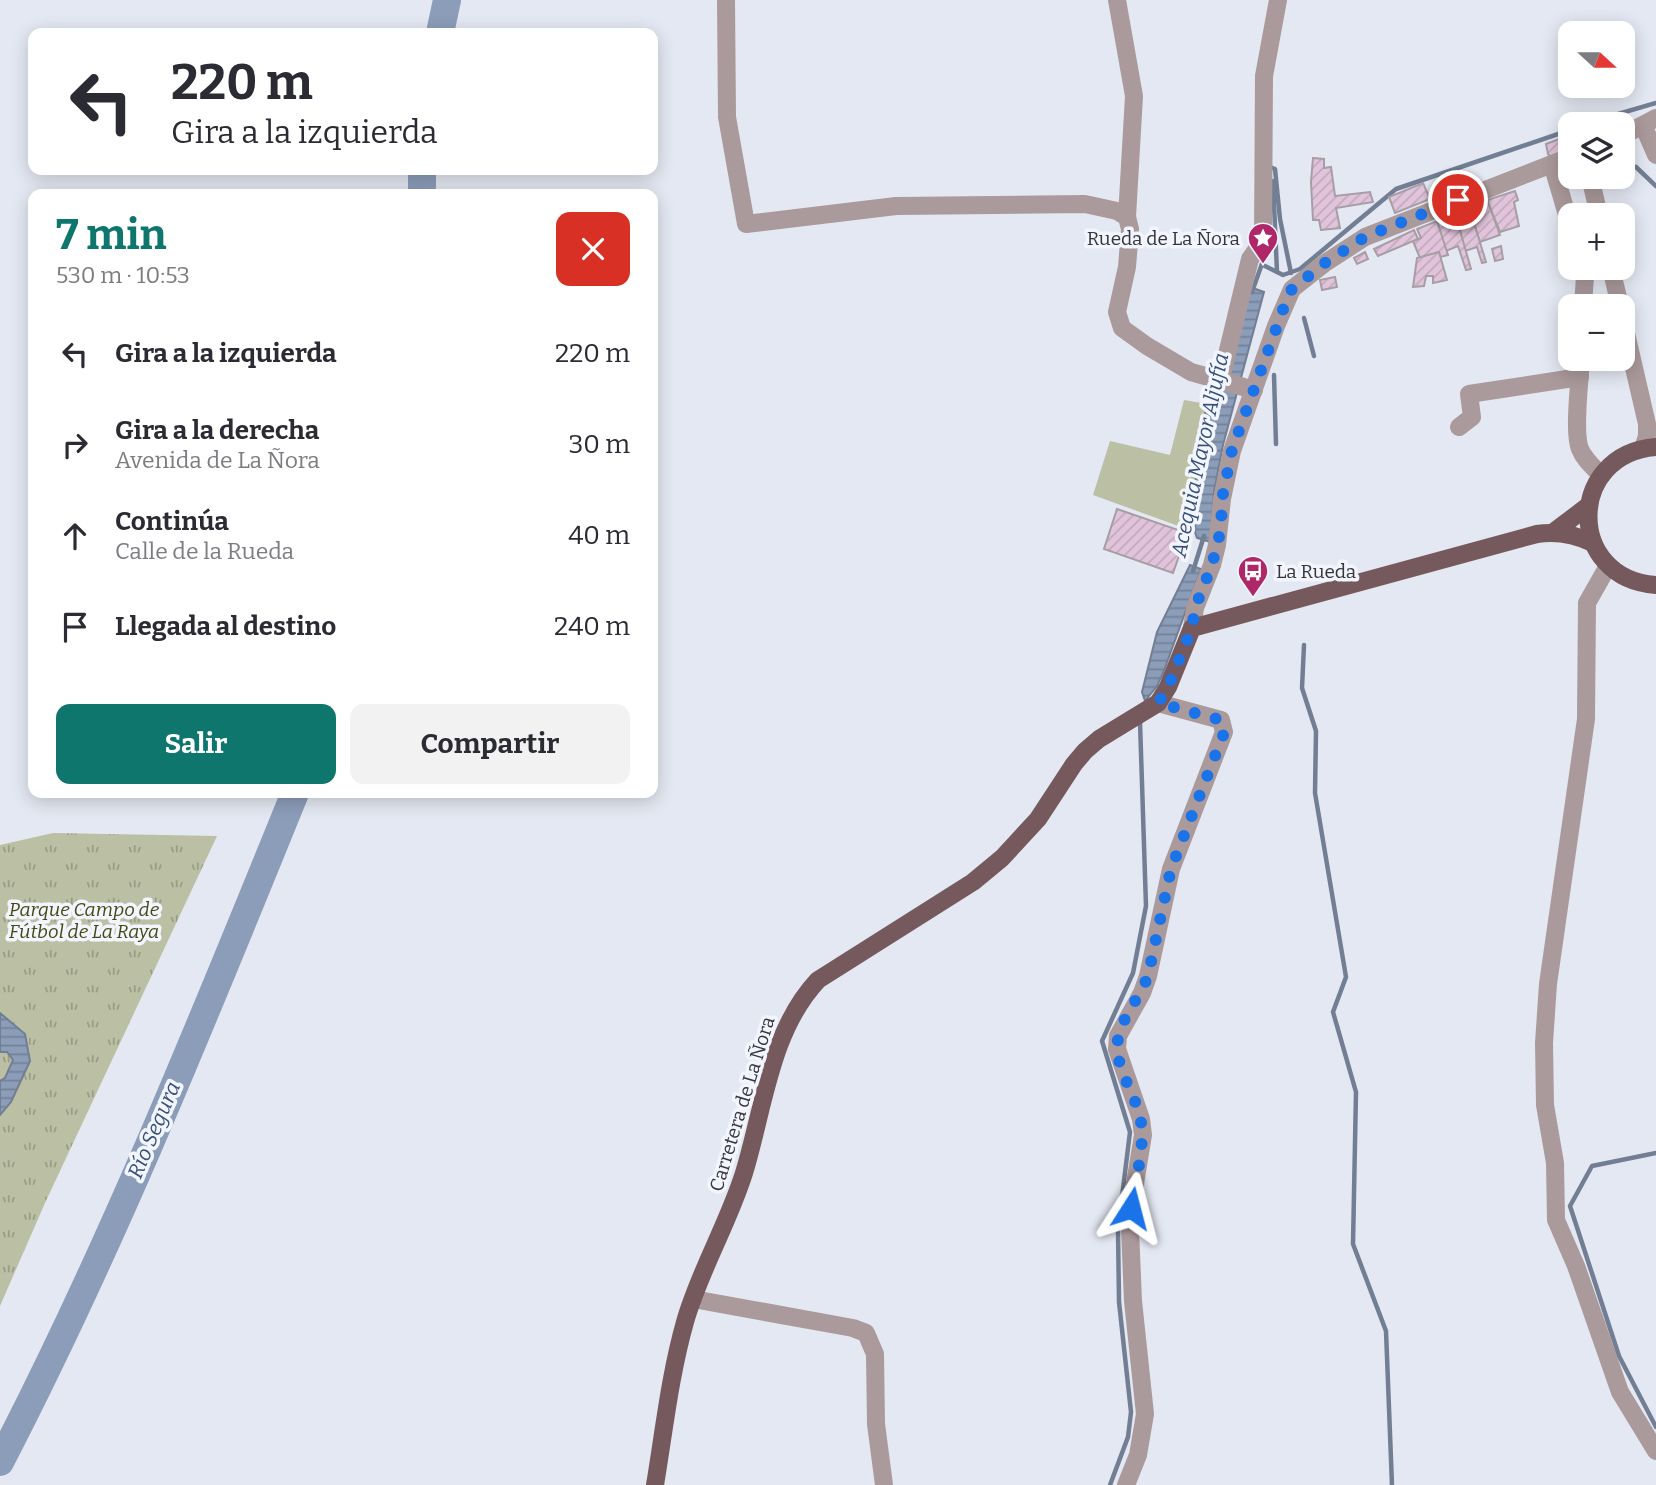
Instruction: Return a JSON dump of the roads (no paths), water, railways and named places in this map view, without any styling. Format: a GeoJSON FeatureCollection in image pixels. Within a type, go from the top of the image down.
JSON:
{"type":"FeatureCollection","features":[{"type":"Feature","properties":{"kind":"main road"},"geometry":{"type":"LineString","coordinates":[[1649,447],[1620,457],[1601,475],[1588,506],[1588,518],[1593,543],[1608,566],[1626,578],[1651,585],[1656,601]]}},
{"type":"Feature","properties":{"kind":"main road"},"geometry":{"type":"LineString","coordinates":[[1155,706],[1168,687],[1192,628],[1407,568],[1555,531],[1588,506]]}},
{"type":"Feature","properties":{"kind":"main road"},"geometry":{"type":"LineString","coordinates":[[1555,531],[1593,543]]}},
{"type":"Feature","properties":{"kind":"main road","name":"Carretera de La Ñora"},"geometry":{"type":"LineString","coordinates":[[656,1485],[675,1365],[692,1299],[727,1221],[743,1175],[785,1029],[805,994],[817,980],[842,962],[972,882],[1002,858],[1038,819],[1085,751],[1099,739],[1155,706]]}},
{"type":"Feature","properties":{"kind":"street"},"geometry":{"type":"LineString","coordinates":[[726,0],[727,117],[746,223],[896,206],[1085,204],[1117,211],[1127,217]]}},
{"type":"Feature","properties":{"kind":"street"},"geometry":{"type":"LineString","coordinates":[[1117,0],[1134,96],[1127,217],[1130,229],[1128,267],[1117,312],[1122,328],[1191,372],[1248,387]]}},
{"type":"Feature","properties":{"kind":"street"},"geometry":{"type":"LineString","coordinates":[[1221,379],[1250,259],[1262,242],[1264,76],[1278,0]]}},
{"type":"Feature","properties":{"kind":"street"},"geometry":{"type":"LineString","coordinates":[[1649,121],[1656,155]]}},
{"type":"Feature","properties":{"kind":"street"},"geometry":{"type":"LineString","coordinates":[[1192,628],[1195,608],[1217,545],[1222,499],[1248,387],[1292,289],[1365,237],[1558,162]]}},
{"type":"Feature","properties":{"kind":"street"},"geometry":{"type":"LineString","coordinates":[[1552,164],[1564,203]]}},
{"type":"Feature","properties":{"kind":"street"},"geometry":{"type":"LineString","coordinates":[[1580,371],[1577,434],[1579,448],[1588,463],[1601,475]]}},
{"type":"Feature","properties":{"kind":"street"},"geometry":{"type":"LineString","coordinates":[[1635,371],[1647,424],[1649,447]]}},
{"type":"Feature","properties":{"kind":"street"},"geometry":{"type":"LineString","coordinates":[[1459,427],[1472,417],[1469,394],[1580,377]]}},
{"type":"Feature","properties":{"kind":"street"},"geometry":{"type":"LineString","coordinates":[[1608,566],[1587,603],[1586,719],[1548,984],[1544,1043],[1545,1105],[1555,1163],[1556,1220],[1576,1266],[1620,1392],[1656,1451]]}},
{"type":"Feature","properties":{"kind":"street"},"geometry":{"type":"LineString","coordinates":[[1126,1485],[1138,1455],[1145,1415],[1133,1301],[1130,1229],[1143,1135],[1135,1101],[1120,1061],[1118,1036],[1142,993],[1148,976],[1171,869],[1224,733],[1221,720],[1155,706]]}},
{"type":"Feature","properties":{"kind":"street"},"geometry":{"type":"LineString","coordinates":[[692,1299],[853,1328],[866,1333],[875,1354],[876,1424],[884,1485]]}},
{"type":"Feature","properties":{"kind":"water"},"geometry":{"type":"Polygon","coordinates":[[[1250,287],[1264,292],[1223,445],[1214,492],[1210,542],[1197,538],[1195,532],[1196,459],[1207,404],[1226,375],[1250,287]]]}},
{"type":"Feature","properties":{"kind":"water"},"geometry":{"type":"Polygon","coordinates":[[[1190,565],[1201,569],[1163,673],[1145,701],[1142,692],[1157,632],[1190,565]]]}},
{"type":"Feature","properties":{"kind":"water"},"geometry":{"type":"Polygon","coordinates":[[[0,1013],[25,1034],[30,1061],[11,1102],[0,1115],[0,1081],[5,1078],[13,1060],[7,1052],[0,1052],[0,1013]]]}},
{"type":"Feature","properties":{"kind":"waterway","name":"Río Segura"},"geometry":{"type":"LineString","coordinates":[[441,28],[447,0]]}},
{"type":"Feature","properties":{"kind":"waterway"},"geometry":{"type":"LineString","coordinates":[[1625,112],[1656,103]]}},
{"type":"Feature","properties":{"kind":"waterway"},"geometry":{"type":"LineString","coordinates":[[1263,265],[1283,275],[1300,269],[1396,189],[1558,134]]}},
{"type":"Feature","properties":{"kind":"waterway"},"geometry":{"type":"LineString","coordinates":[[1270,167],[1275,169],[1280,219],[1291,273]]}},
{"type":"Feature","properties":{"kind":"waterway"},"geometry":{"type":"LineString","coordinates":[[1636,167],[1656,186]]}},
{"type":"Feature","properties":{"kind":"waterway","name":"Río Segura"},"geometry":{"type":"LineString","coordinates":[[422,175],[422,189]]}},
{"type":"Feature","properties":{"kind":"waterway"},"geometry":{"type":"LineString","coordinates":[[1273,181],[1277,272]]}},
{"type":"Feature","properties":{"kind":"waterway","name":"Acequia Mayor Aljufía"},"geometry":{"type":"LineString","coordinates":[[1252,292],[1270,241]]}},
{"type":"Feature","properties":{"kind":"waterway"},"geometry":{"type":"LineString","coordinates":[[1304,318],[1314,356]]}},
{"type":"Feature","properties":{"kind":"waterway"},"geometry":{"type":"LineString","coordinates":[[1274,375],[1276,444]]}},
{"type":"Feature","properties":{"kind":"waterway","name":"Acequia Mayor Aljufía"},"geometry":{"type":"LineString","coordinates":[[1193,571],[1204,536]]}},
{"type":"Feature","properties":{"kind":"waterway"},"geometry":{"type":"LineString","coordinates":[[1304,645],[1302,688],[1316,731],[1315,793],[1346,977],[1333,1012],[1356,1092],[1353,1244],[1386,1331],[1392,1485]]}},
{"type":"Feature","properties":{"kind":"waterway","name":"Acequia Mayor Aljufía"},"geometry":{"type":"LineString","coordinates":[[1110,1485],[1128,1437],[1131,1412],[1119,1302],[1118,1229],[1130,1132],[1102,1041],[1133,973],[1146,906],[1140,722]]}},
{"type":"Feature","properties":{"kind":"waterway","name":"Río Segura"},"geometry":{"type":"LineString","coordinates":[[0,1462],[118,1215],[191,1047],[293,798]]}},
{"type":"Feature","properties":{"kind":"waterway"},"geometry":{"type":"LineString","coordinates":[[1656,1153],[1592,1166],[1570,1206],[1619,1356],[1656,1427]]}},
{"type":"Feature","properties":{"kind":"place","name":"Rueda de La Ñora"},"geometry":{"type":"Point","coordinates":[1263,265]}},
{"type":"Feature","properties":{"kind":"place","name":"La Rueda"},"geometry":{"type":"Point","coordinates":[1253,598]}},
{"type":"Feature","properties":{"kind":"park label","name":"Parque Campo de Fútbol de La Raya"},"geometry":{"type":"Point","coordinates":[84,920]}}]}
